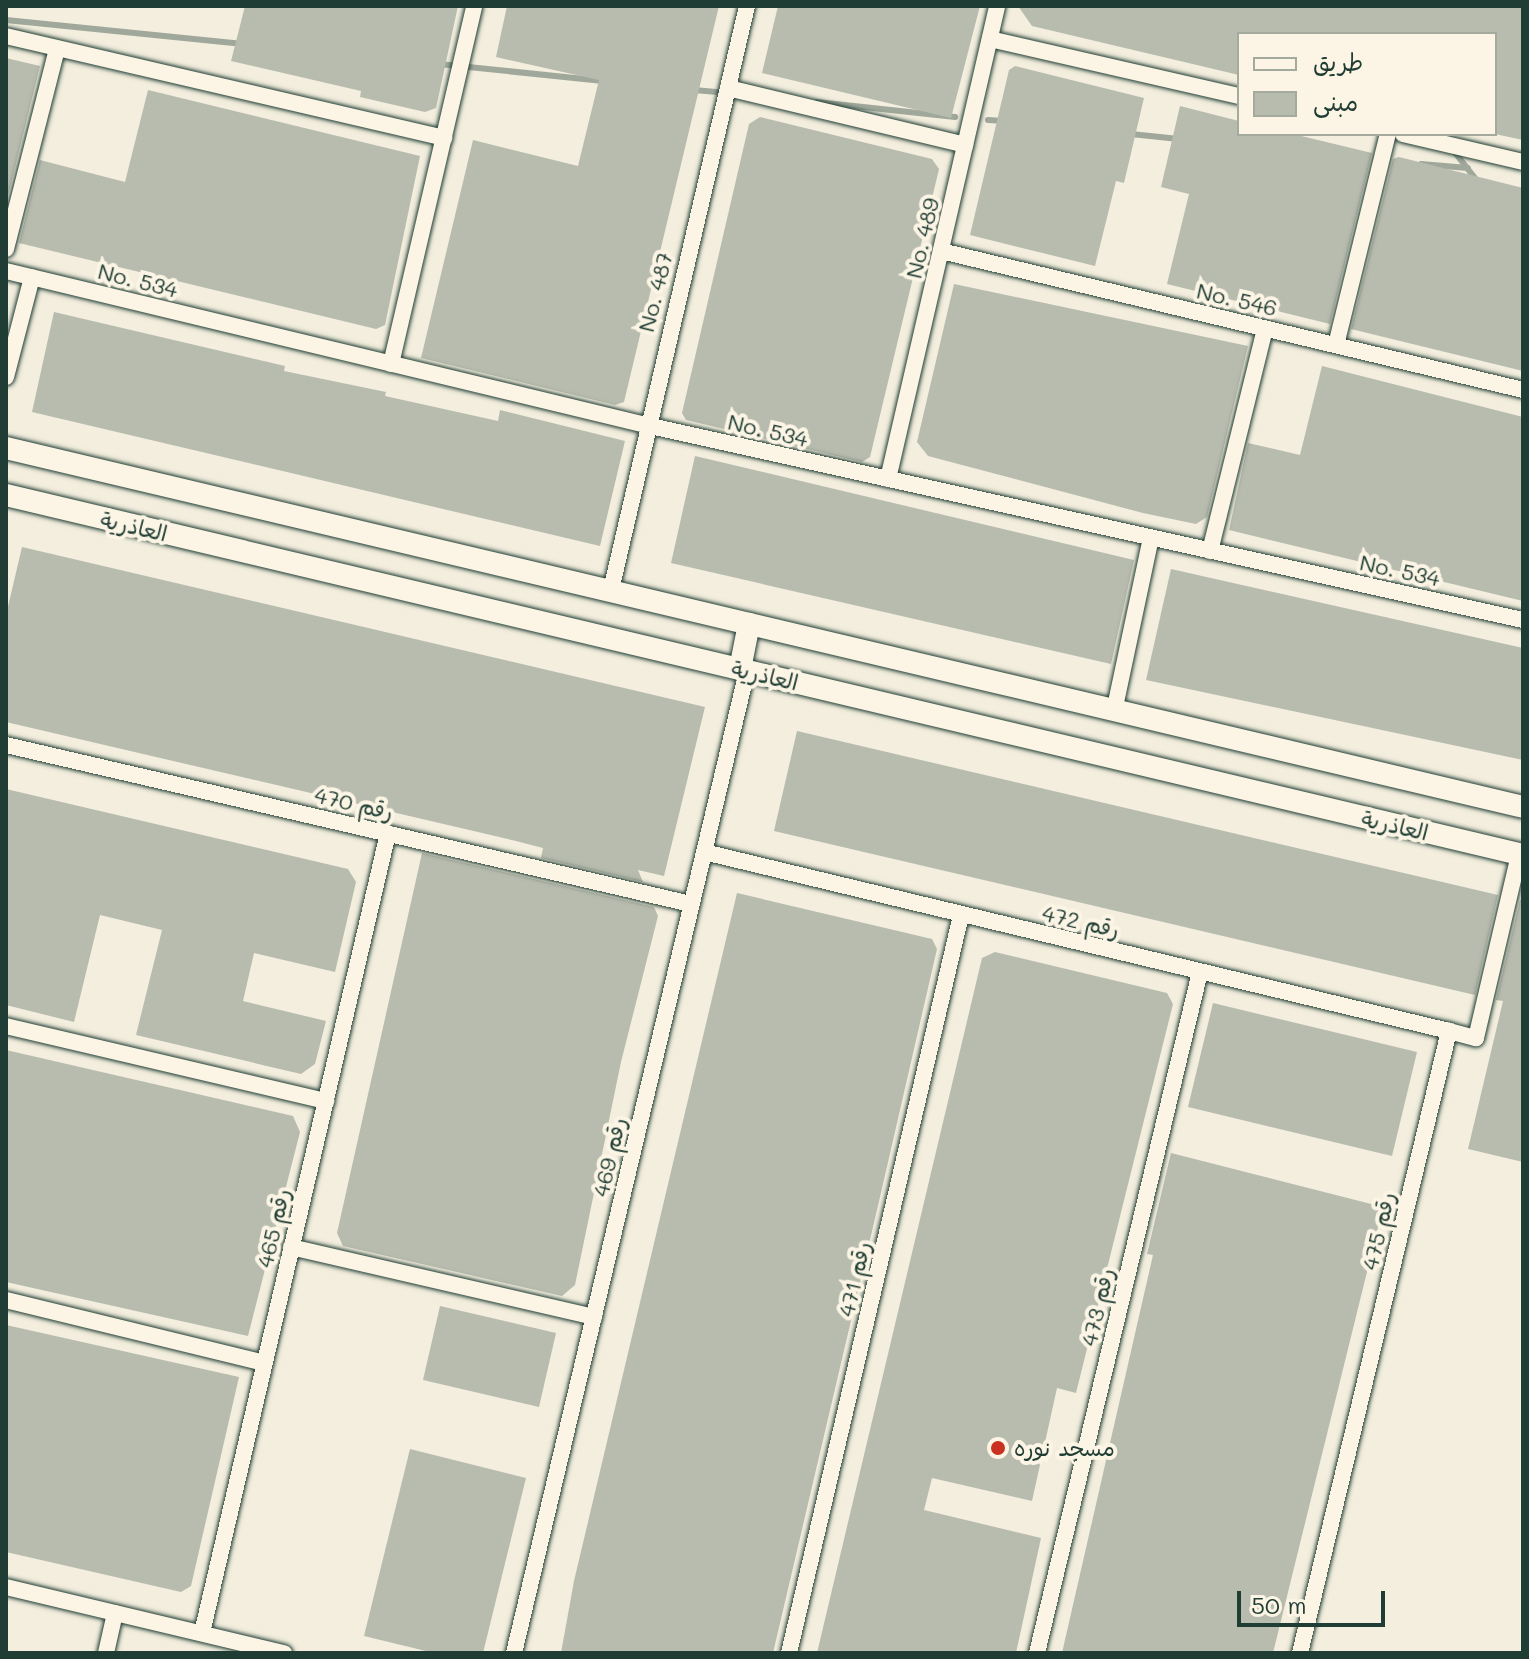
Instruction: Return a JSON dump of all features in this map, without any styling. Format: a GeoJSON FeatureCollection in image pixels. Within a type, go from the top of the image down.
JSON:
{"type":"FeatureCollection","features":[{"type":"Feature","properties":{"kind":"street"},"geometry":{"type":"LineString","coordinates":[[391,364],[474,6]]}},
{"type":"Feature","properties":{"kind":"street","name":"No. 487"},"geometry":{"type":"LineString","coordinates":[[611,590],[646,425],[747,6]]}},
{"type":"Feature","properties":{"kind":"street","name":"No. 489"},"geometry":{"type":"LineString","coordinates":[[888,479],[997,6]]}},
{"type":"Feature","properties":{"kind":"street"},"geometry":{"type":"LineString","coordinates":[[6,36],[444,138]]}},
{"type":"Feature","properties":{"kind":"street"},"geometry":{"type":"LineString","coordinates":[[990,39],[1237,96]]}},
{"type":"Feature","properties":{"kind":"street"},"geometry":{"type":"LineString","coordinates":[[6,249],[57,49]]}},
{"type":"Feature","properties":{"kind":"street"},"geometry":{"type":"LineString","coordinates":[[728,88],[965,145]]}},
{"type":"Feature","properties":{"kind":"street"},"geometry":{"type":"LineString","coordinates":[[1336,345],[1388,136]]}},
{"type":"Feature","properties":{"kind":"street"},"geometry":{"type":"LineString","coordinates":[[1412,136],[1523,162]]}},
{"type":"Feature","properties":{"kind":"street","name":"No. 546"},"geometry":{"type":"LineString","coordinates":[[941,251],[1523,390]]}},
{"type":"Feature","properties":{"kind":"street","name":"No. 534"},"geometry":{"type":"LineString","coordinates":[[6,271],[646,425],[1523,620]]}},
{"type":"Feature","properties":{"kind":"street"},"geometry":{"type":"LineString","coordinates":[[6,377],[32,277]]}},
{"type":"Feature","properties":{"kind":"street"},"geometry":{"type":"LineString","coordinates":[[1210,551],[1265,329]]}},
{"type":"Feature","properties":{"kind":"street"},"geometry":{"type":"LineString","coordinates":[[6,448],[749,624],[1115,707],[1523,807]]}},
{"type":"Feature","properties":{"kind":"street","name":"العاذرية"},"geometry":{"type":"LineString","coordinates":[[6,495],[1521,855]]}},
{"type":"Feature","properties":{"kind":"street"},"geometry":{"type":"LineString","coordinates":[[1115,707],[1151,538]]}},
{"type":"Feature","properties":{"kind":"street"},"geometry":{"type":"LineString","coordinates":[[743,670],[749,624]]}},
{"type":"Feature","properties":{"kind":"street","name":"رقم 469"},"geometry":{"type":"LineString","coordinates":[[514,1653],[704,852],[743,670]]}},
{"type":"Feature","properties":{"kind":"street","name":"رقم 470"},"geometry":{"type":"LineString","coordinates":[[6,745],[691,904]]}},
{"type":"Feature","properties":{"kind":"street","name":"رقم 465"},"geometry":{"type":"LineString","coordinates":[[202,1633],[388,833]]}},
{"type":"Feature","properties":{"kind":"street","name":"رقم 472"},"geometry":{"type":"LineString","coordinates":[[704,852],[1449,1031]]}},
{"type":"Feature","properties":{"kind":"street"},"geometry":{"type":"LineString","coordinates":[[1449,1031],[1476,1038],[1521,855]]}},
{"type":"Feature","properties":{"kind":"street","name":"رقم 471"},"geometry":{"type":"LineString","coordinates":[[789,1653],[961,915]]}},
{"type":"Feature","properties":{"kind":"street","name":"رقم 473"},"geometry":{"type":"LineString","coordinates":[[1037,1653],[1200,972]]}},
{"type":"Feature","properties":{"kind":"street"},"geometry":{"type":"LineString","coordinates":[[6,1026],[326,1101]]}},
{"type":"Feature","properties":{"kind":"street","name":"رقم 475"},"geometry":{"type":"LineString","coordinates":[[1300,1653],[1449,1031]]}},
{"type":"Feature","properties":{"kind":"street"},"geometry":{"type":"LineString","coordinates":[[291,1247],[594,1317]]}},
{"type":"Feature","properties":{"kind":"street"},"geometry":{"type":"LineString","coordinates":[[6,1300],[264,1363]]}},
{"type":"Feature","properties":{"kind":"street"},"geometry":{"type":"LineString","coordinates":[[6,1587],[284,1653]]}},
{"type":"Feature","properties":{"kind":"street"},"geometry":{"type":"LineString","coordinates":[[106,1653],[115,1613]]}},
{"type":"Feature","properties":{"kind":"building"},"geometry":{"type":"Polygon","coordinates":[[[245,6],[458,6],[436,108],[425,112],[360,97],[361,91],[231,61],[245,6]]]}},
{"type":"Feature","properties":{"kind":"building"},"geometry":{"type":"Polygon","coordinates":[[[507,6],[719,6],[624,402],[615,405],[421,358],[473,140],[578,166],[599,80],[496,57],[507,6]]]}},
{"type":"Feature","properties":{"kind":"building"},"geometry":{"type":"Polygon","coordinates":[[[778,6],[980,6],[951,118],[762,73],[778,6]]]}},
{"type":"Feature","properties":{"kind":"building"},"geometry":{"type":"Polygon","coordinates":[[[1018,6],[1523,6],[1523,140],[1497,134],[1497,32],[1237,32],[1237,75],[1032,26],[1018,6]]]}},
{"type":"Feature","properties":{"kind":"building"},"geometry":{"type":"Polygon","coordinates":[[[6,58],[40,66],[6,204],[6,58]]]}},
{"type":"Feature","properties":{"kind":"building"},"geometry":{"type":"Polygon","coordinates":[[[1015,66],[1144,98],[1124,183],[1116,181],[1095,266],[970,235],[1009,70],[1015,66]]]}},
{"type":"Feature","properties":{"kind":"building"},"geometry":{"type":"Polygon","coordinates":[[[148,90],[420,156],[385,325],[376,329],[19,243],[40,160],[125,182],[148,90]]]}},
{"type":"Feature","properties":{"kind":"building"},"geometry":{"type":"Polygon","coordinates":[[[1180,106],[1237,120],[1237,136],[1301,136],[1372,153],[1330,324],[1167,284],[1189,194],[1161,187],[1180,106]]]}},
{"type":"Feature","properties":{"kind":"building"},"geometry":{"type":"Polygon","coordinates":[[[760,117],[932,159],[939,169],[870,457],[862,462],[686,420],[682,413],[749,124],[760,117]]]}},
{"type":"Feature","properties":{"kind":"building"},"geometry":{"type":"Polygon","coordinates":[[[1399,157],[1523,188],[1523,371],[1351,329],[1393,159],[1399,157]]]}},
{"type":"Feature","properties":{"kind":"building"},"geometry":{"type":"Polygon","coordinates":[[[954,284],[1248,346],[1207,517],[1196,524],[1143,513],[928,456],[917,442],[954,284]]]}},
{"type":"Feature","properties":{"kind":"building"},"geometry":{"type":"Polygon","coordinates":[[[54,312],[285,366],[284,371],[386,392],[385,396],[498,421],[500,410],[625,441],[600,546],[32,412],[54,312]]]}},
{"type":"Feature","properties":{"kind":"building"},"geometry":{"type":"Polygon","coordinates":[[[1322,366],[1523,417],[1523,601],[1229,530],[1248,443],[1300,455],[1322,366]]]}},
{"type":"Feature","properties":{"kind":"building"},"geometry":{"type":"Polygon","coordinates":[[[695,456],[1134,560],[1111,664],[671,563],[695,456]]]}},
{"type":"Feature","properties":{"kind":"building"},"geometry":{"type":"Polygon","coordinates":[[[22,547],[705,707],[664,876],[638,870],[643,882],[541,858],[543,848],[516,841],[6,722],[6,615],[22,547]]]}},
{"type":"Feature","properties":{"kind":"building"},"geometry":{"type":"Polygon","coordinates":[[[1171,569],[1523,648],[1523,760],[1146,680],[1171,569]]]}},
{"type":"Feature","properties":{"kind":"building"},"geometry":{"type":"Polygon","coordinates":[[[797,731],[1498,895],[1475,995],[774,831],[797,731]]]}},
{"type":"Feature","properties":{"kind":"building"},"geometry":{"type":"Polygon","coordinates":[[[6,789],[348,869],[356,882],[335,972],[254,953],[243,1001],[326,1021],[315,1064],[301,1074],[136,1035],[162,930],[100,915],[74,1022],[6,1005],[6,789]]]}},
{"type":"Feature","properties":{"kind":"building"},"geometry":{"type":"Polygon","coordinates":[[[422,853],[654,907],[658,916],[621,1062],[575,1285],[562,1296],[343,1246],[337,1233],[422,853]]]}},
{"type":"Feature","properties":{"kind":"building"},"geometry":{"type":"Polygon","coordinates":[[[737,893],[932,939],[937,949],[880,1197],[773,1653],[561,1653],[574,1581],[737,893]]]}},
{"type":"Feature","properties":{"kind":"building"},"geometry":{"type":"Polygon","coordinates":[[[1520,900],[1523,900],[1523,1162],[1468,1149],[1503,1001],[1496,1000],[1520,900]]]}},
{"type":"Feature","properties":{"kind":"building"},"geometry":{"type":"Polygon","coordinates":[[[995,952],[1167,993],[1173,1004],[1076,1393],[1057,1388],[1032,1501],[932,1478],[924,1510],[1041,1538],[1016,1653],[817,1653],[982,958],[995,952]]]}},
{"type":"Feature","properties":{"kind":"building"},"geometry":{"type":"Polygon","coordinates":[[[1213,1003],[1417,1052],[1392,1156],[1188,1107],[1213,1003]]]}},
{"type":"Feature","properties":{"kind":"building"},"geometry":{"type":"Polygon","coordinates":[[[6,1050],[293,1116],[300,1132],[248,1336],[6,1282],[6,1050]]]}},
{"type":"Feature","properties":{"kind":"building"},"geometry":{"type":"Polygon","coordinates":[[[1171,1153],[1383,1207],[1273,1653],[1062,1653],[1153,1255],[1147,1254],[1171,1153]]]}},
{"type":"Feature","properties":{"kind":"building"},"geometry":{"type":"Polygon","coordinates":[[[440,1306],[556,1333],[539,1407],[423,1380],[440,1306]]]}},
{"type":"Feature","properties":{"kind":"building"},"geometry":{"type":"Polygon","coordinates":[[[6,1325],[239,1377],[191,1586],[181,1592],[6,1552],[6,1325]]]}},
{"type":"Feature","properties":{"kind":"building"},"geometry":{"type":"Polygon","coordinates":[[[410,1449],[526,1478],[483,1653],[434,1653],[364,1636],[410,1449]]]}},
{"type":"Feature","properties":{"kind":"waterway"},"geometry":{"type":"LineString","coordinates":[[6,20],[241,44]]}},
{"type":"Feature","properties":{"kind":"waterway"},"geometry":{"type":"LineString","coordinates":[[439,64],[603,81]]}},
{"type":"Feature","properties":{"kind":"waterway"},"geometry":{"type":"LineString","coordinates":[[694,90],[727,93]]}},
{"type":"Feature","properties":{"kind":"waterway"},"geometry":{"type":"LineString","coordinates":[[817,102],[955,117]]}},
{"type":"Feature","properties":{"kind":"waterway"},"geometry":{"type":"LineString","coordinates":[[988,120],[1004,121]]}},
{"type":"Feature","properties":{"kind":"waterway"},"geometry":{"type":"LineString","coordinates":[[1131,134],[1179,139]]}},
{"type":"Feature","properties":{"kind":"waterway"},"geometry":{"type":"LineString","coordinates":[[1453,150],[1478,182]]}},
{"type":"Feature","properties":{"kind":"waterway"},"geometry":{"type":"LineString","coordinates":[[1421,164],[1468,168]]}},
{"type":"Feature","properties":{"kind":"place","name":"مسجد نوره"},"geometry":{"type":"Point","coordinates":[998,1448]}}]}
